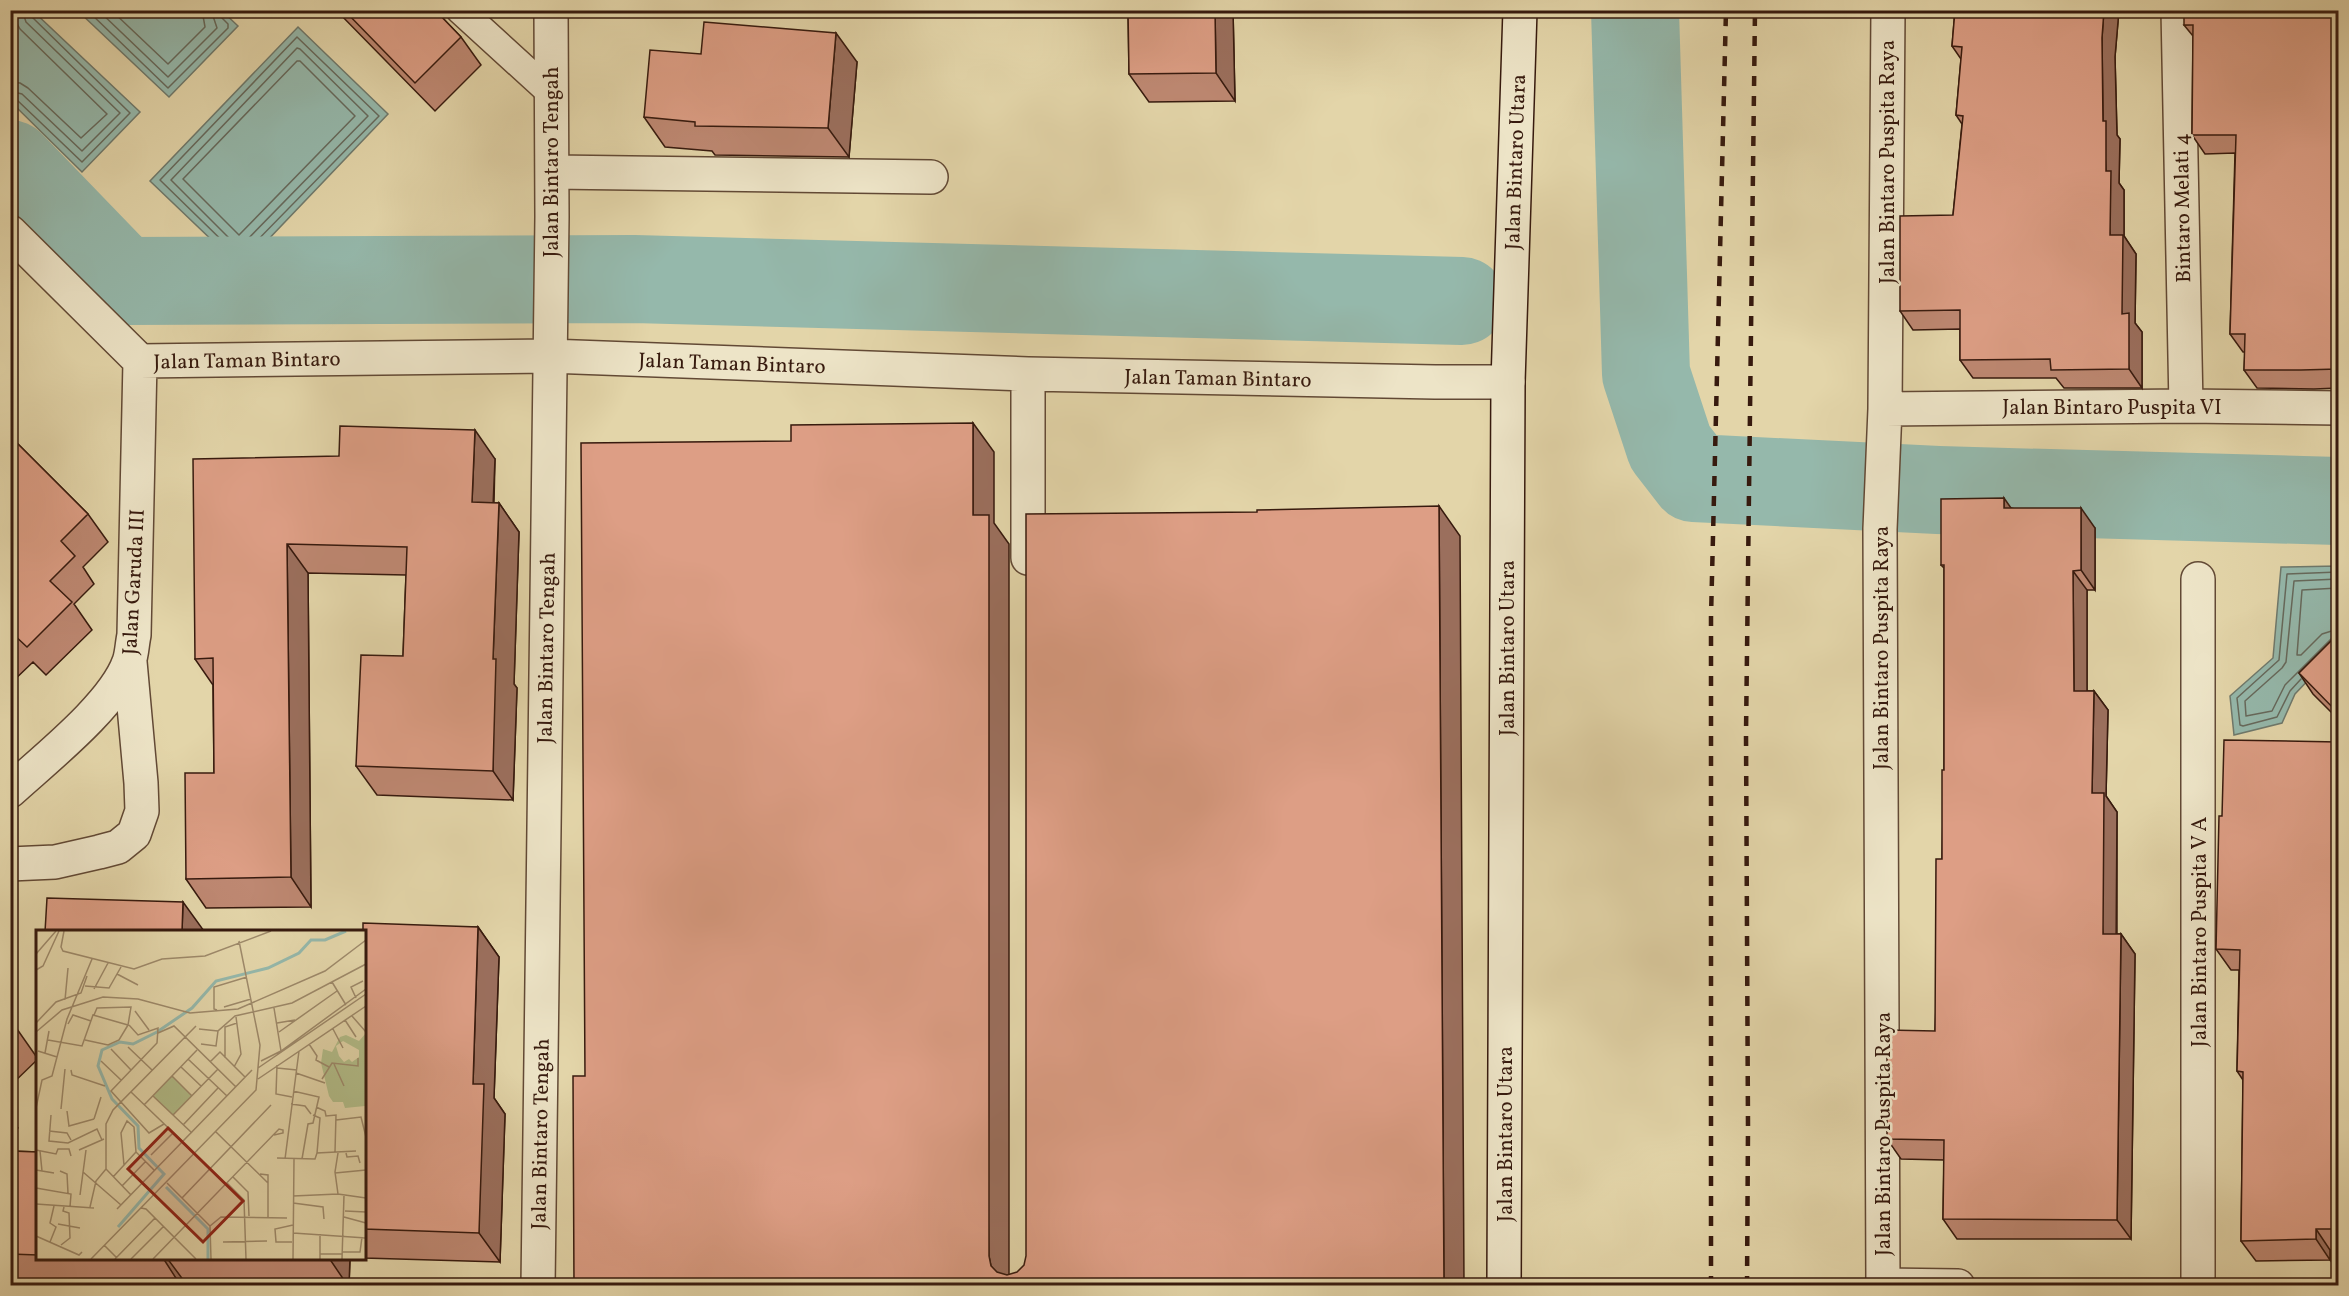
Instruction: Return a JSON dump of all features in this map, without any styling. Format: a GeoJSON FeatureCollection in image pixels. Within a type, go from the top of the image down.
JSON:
{"type":"FeatureCollection","features":[{"type":"Feature","properties":{"kind":"street","name":"Jalan Bintaro Tengah"},"geometry":{"type":"LineString","coordinates":[[538,1286],[553,171],[550,10]]}},
{"type":"Feature","properties":{"kind":"street","name":"Jalan Bintaro Utara"},"geometry":{"type":"LineString","coordinates":[[1504,1286],[1508,382],[1520,10]]}},
{"type":"Feature","properties":{"kind":"street","name":"Jalan Bintaro Puspita Raya"},"geometry":{"type":"LineString","coordinates":[[1883,1285],[1880,529],[1885,409],[1888,10]]}},
{"type":"Feature","properties":{"kind":"street","name":"Bintaro Melati 4"},"geometry":{"type":"LineString","coordinates":[[2178,10],[2186,406]]}},
{"type":"Feature","properties":{"kind":"street"},"geometry":{"type":"LineString","coordinates":[[553,171],[931,177]]}},
{"type":"Feature","properties":{"kind":"street","name":"Jalan Taman Bintaro"},"geometry":{"type":"LineString","coordinates":[[10,232],[140,361],[550,341],[1028,374],[1508,382]]}},
{"type":"Feature","properties":{"kind":"street","name":"Jalan Garuda III"},"geometry":{"type":"LineString","coordinates":[[10,791],[98,710],[117,688],[130,662],[134,635],[140,361]]}},
{"type":"Feature","properties":{"kind":"street"},"geometry":{"type":"LineString","coordinates":[[1028,374],[1028,590]]}},
{"type":"Feature","properties":{"kind":"street","name":"Jalan Bintaro Puspita VI"},"geometry":{"type":"LineString","coordinates":[[1885,409],[2186,406],[2338,408]]}},
{"type":"Feature","properties":{"kind":"street","name":"Jalan Bintaro Puspita V A"},"geometry":{"type":"LineString","coordinates":[[2198,579],[2198,1286]]}},
{"type":"Feature","properties":{"kind":"street"},"geometry":{"type":"LineString","coordinates":[[10,864],[55,862],[89,855],[118,847],[134,834],[142,811],[130,662]]}},
{"type":"Feature","properties":{"kind":"street"},"geometry":{"type":"LineString","coordinates":[[1883,1285],[1958,1286]]}},
{"type":"Feature","properties":{"kind":"lane"},"geometry":{"type":"LineString","coordinates":[[460,10],[550,93]]}},
{"type":"Feature","properties":{"kind":"water"},"geometry":{"type":"Polygon","coordinates":[[[10,11],[33,11],[140,112],[82,172],[11,102],[10,11]]]}},
{"type":"Feature","properties":{"kind":"water"},"geometry":{"type":"Polygon","coordinates":[[[78,11],[222,11],[238,26],[169,97],[78,11]]]}},
{"type":"Feature","properties":{"kind":"water"},"geometry":{"type":"Polygon","coordinates":[[[298,27],[388,114],[241,268],[150,181],[298,27]]]}},
{"type":"Feature","properties":{"kind":"water"},"geometry":{"type":"Polygon","coordinates":[[[2338,566],[2338,649],[2295,694],[2282,723],[2234,735],[2230,696],[2273,658],[2281,567],[2338,566]]]}},
{"type":"Feature","properties":{"kind":"building"},"geometry":{"type":"Polygon","coordinates":[[[344,10],[435,10],[461,37],[415,83],[344,10]]]}},
{"type":"Feature","properties":{"kind":"building"},"geometry":{"type":"Polygon","coordinates":[[[1128,10],[1215,10],[1216,73],[1129,74],[1128,10]]]}},
{"type":"Feature","properties":{"kind":"building"},"geometry":{"type":"Polygon","coordinates":[[[1955,10],[2104,10],[2103,121],[2106,121],[2106,171],[2111,171],[2110,235],[2123,235],[2122,314],[2129,313],[2129,369],[2051,370],[2050,359],[1960,360],[1960,310],[1900,311],[1900,216],[1953,215],[1963,116],[1956,115],[1962,47],[1952,46],[1955,10]]]}},
{"type":"Feature","properties":{"kind":"building"},"geometry":{"type":"Polygon","coordinates":[[[2184,10],[2338,10],[2338,369],[2244,370],[2245,334],[2230,334],[2236,135],[2192,135],[2193,25],[2184,25],[2184,10]]]}},
{"type":"Feature","properties":{"kind":"building"},"geometry":{"type":"Polygon","coordinates":[[[704,22],[836,33],[828,128],[695,126],[695,122],[644,117],[650,50],[701,54],[704,22]]]}},
{"type":"Feature","properties":{"kind":"building"},"geometry":{"type":"Polygon","coordinates":[[[973,423],[973,515],[989,515],[989,1256],[991,1266],[997,1272],[1007,1275],[1017,1272],[1024,1265],[1026,1256],[1026,514],[1257,512],[1257,510],[1439,506],[1444,1286],[574,1286],[573,1076],[585,1076],[581,443],[791,441],[791,425],[973,423]]]}},
{"type":"Feature","properties":{"kind":"building"},"geometry":{"type":"Polygon","coordinates":[[[340,426],[475,430],[472,502],[499,503],[493,659],[496,659],[493,771],[356,766],[361,655],[403,656],[407,547],[287,544],[291,877],[186,879],[185,773],[214,773],[213,658],[195,659],[193,459],[339,456],[340,426]]]}},
{"type":"Feature","properties":{"kind":"building"},"geometry":{"type":"Polygon","coordinates":[[[10,436],[88,514],[61,541],[75,556],[50,581],[72,602],[27,647],[13,634],[10,636],[10,436]]]}},
{"type":"Feature","properties":{"kind":"building"},"geometry":{"type":"Polygon","coordinates":[[[2004,498],[2004,508],[2081,508],[2081,570],[2073,571],[2074,691],[2094,691],[2092,793],[2104,793],[2103,934],[2121,934],[2117,1220],[1943,1219],[1944,1140],[1887,1139],[1887,1030],[1935,1031],[1936,859],[1942,859],[1942,770],[1944,770],[1944,565],[1941,565],[1941,499],[2004,498]]]}},
{"type":"Feature","properties":{"kind":"building"},"geometry":{"type":"Polygon","coordinates":[[[2338,634],[2338,713],[2299,673],[2338,634]]]}},
{"type":"Feature","properties":{"kind":"building"},"geometry":{"type":"Polygon","coordinates":[[[2224,740],[2338,742],[2338,1229],[2316,1229],[2316,1239],[2241,1241],[2243,1072],[2237,1071],[2240,950],[2216,949],[2219,816],[2222,816],[2224,740]]]}},
{"type":"Feature","properties":{"kind":"building"},"geometry":{"type":"Polygon","coordinates":[[[47,898],[183,902],[182,930],[45,930],[47,898]]]}},
{"type":"Feature","properties":{"kind":"building"},"geometry":{"type":"Polygon","coordinates":[[[363,923],[478,927],[473,1084],[484,1084],[479,1233],[366,1229],[366,930],[363,930],[363,923]]]}},
{"type":"Feature","properties":{"kind":"building"},"geometry":{"type":"Polygon","coordinates":[[[10,1023],[17,1029],[10,1036],[10,1023]]]}},
{"type":"Feature","properties":{"kind":"building"},"geometry":{"type":"Polygon","coordinates":[[[10,1151],[36,1152],[36,1255],[10,1254],[10,1151]]]}},
{"type":"Feature","properties":{"kind":"waterway"},"geometry":{"type":"LineString","coordinates":[[1635,10],[1646,374],[1670,447],[1694,478],[1938,490],[2338,501]]}},
{"type":"Feature","properties":{"kind":"waterway"},"geometry":{"type":"LineString","coordinates":[[10,164],[123,281],[634,279],[1462,301]]}},
{"type":"Feature","properties":{"kind":"railway"},"geometry":{"type":"LineString","coordinates":[[1711,1286],[1711,617],[1726,10]]}},
{"type":"Feature","properties":{"kind":"railway"},"geometry":{"type":"LineString","coordinates":[[1747,1286],[1746,733],[1755,10]]}}]}
